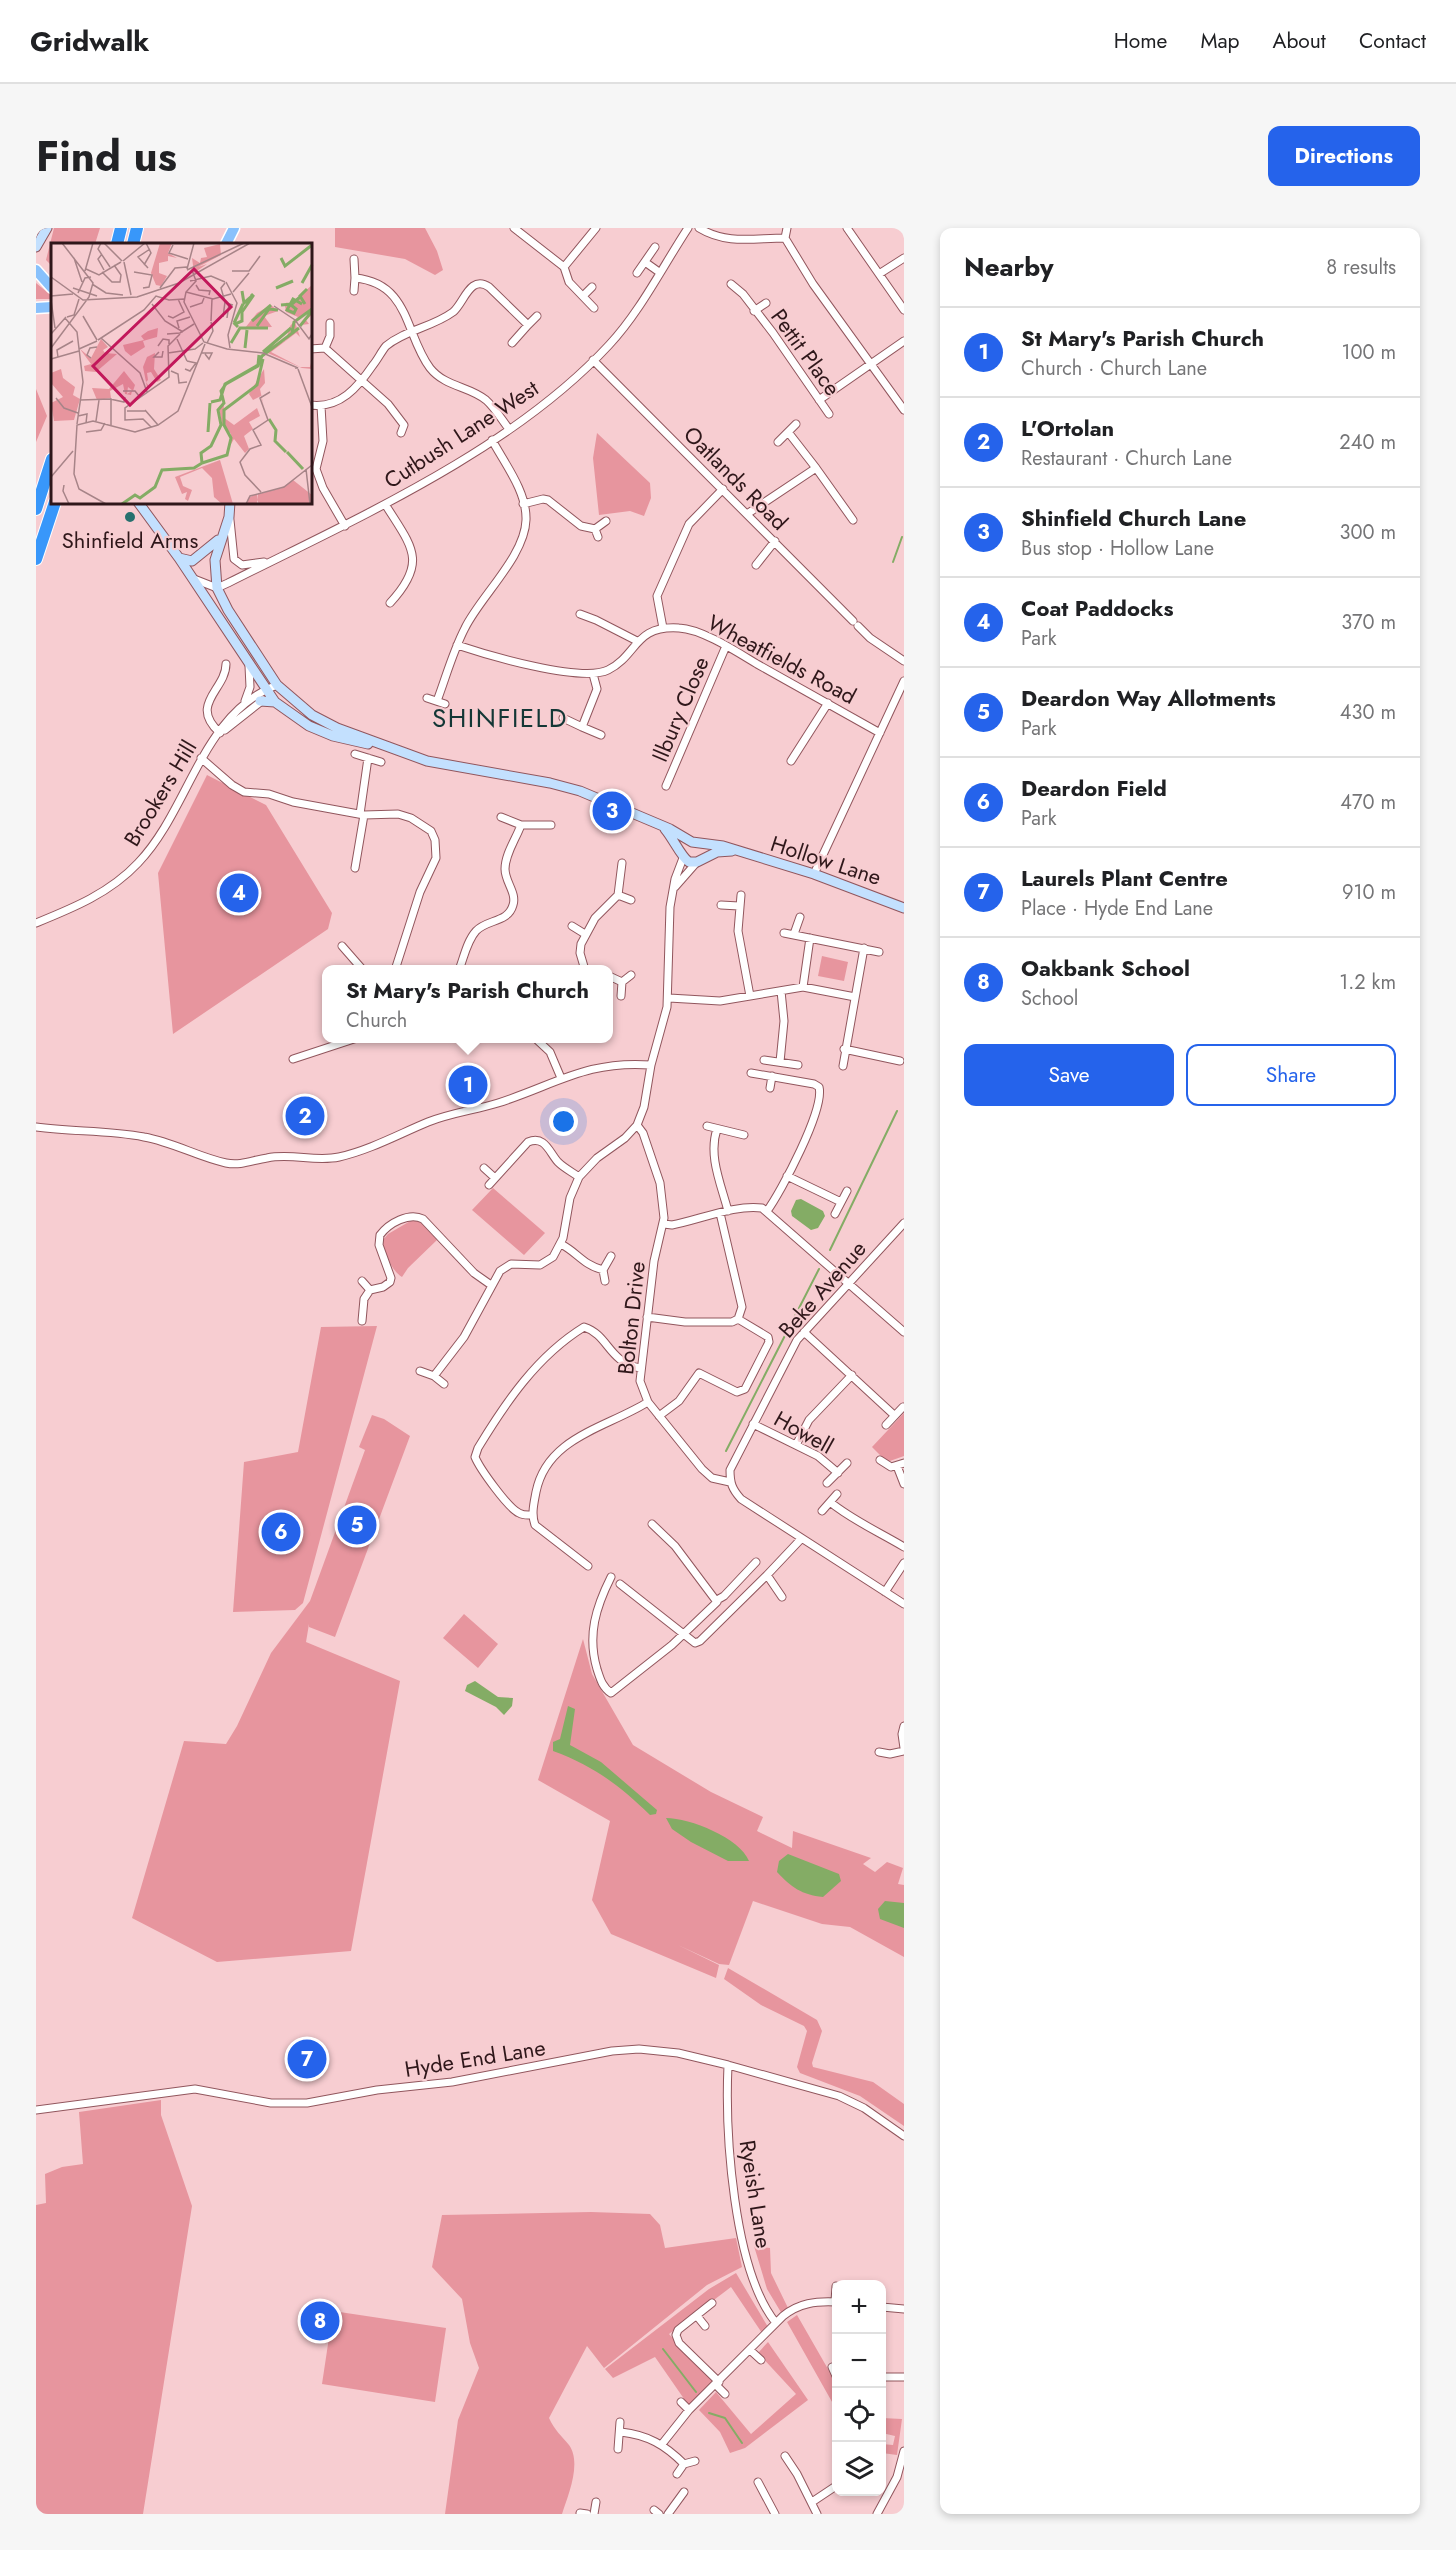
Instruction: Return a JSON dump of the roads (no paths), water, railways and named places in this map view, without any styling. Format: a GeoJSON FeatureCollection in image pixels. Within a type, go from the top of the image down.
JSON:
{"type":"FeatureCollection","features":[{"type":"Feature","properties":{"kind":"highway"},"geometry":{"type":"LineString","coordinates":[[117,243],[121,228]]}},
{"type":"Feature","properties":{"kind":"highway"},"geometry":{"type":"LineString","coordinates":[[133,243],[137,228]]}},
{"type":"Feature","properties":{"kind":"highway"},"geometry":{"type":"LineString","coordinates":[[36,509],[51,462]]}},
{"type":"Feature","properties":{"kind":"highway"},"geometry":{"type":"LineString","coordinates":[[36,559],[54,504]]}},
{"type":"Feature","properties":{"kind":"main road"},"geometry":{"type":"LineString","coordinates":[[36,247],[47,228]]}},
{"type":"Feature","properties":{"kind":"main road"},"geometry":{"type":"LineString","coordinates":[[226,243],[234,228]]}},
{"type":"Feature","properties":{"kind":"main road"},"geometry":{"type":"LineString","coordinates":[[235,243],[240,228]]}},
{"type":"Feature","properties":{"kind":"main road"},"geometry":{"type":"LineString","coordinates":[[36,270],[51,287]]}},
{"type":"Feature","properties":{"kind":"main road"},"geometry":{"type":"LineString","coordinates":[[36,308],[51,307]]}},
{"type":"Feature","properties":{"kind":"main road","name":"Hollow Lane"},"geometry":{"type":"LineString","coordinates":[[139,504],[179,558],[270,695],[299,720],[327,734],[391,748]]}},
{"type":"Feature","properties":{"kind":"main road"},"geometry":{"type":"LineString","coordinates":[[217,588],[214,560],[230,517],[230,504]]}},
{"type":"Feature","properties":{"kind":"main road"},"geometry":{"type":"LineString","coordinates":[[179,558],[192,561],[207,551],[222,536]]}},
{"type":"Feature","properties":{"kind":"main road","name":"Hollow Lane"},"geometry":{"type":"LineString","coordinates":[[217,588],[228,610],[277,685],[297,704],[321,721],[391,748],[444,765],[550,783],[580,791],[694,842],[723,846],[814,874],[904,908]]}},
{"type":"Feature","properties":{"kind":"main road"},"geometry":{"type":"LineString","coordinates":[[260,701],[270,695]]}},
{"type":"Feature","properties":{"kind":"main road","name":"Hollow Lane"},"geometry":{"type":"LineString","coordinates":[[662,826],[682,854]]}},
{"type":"Feature","properties":{"kind":"main road"},"geometry":{"type":"LineString","coordinates":[[694,842],[702,850],[698,860],[689,862],[682,854],[685,844],[694,842]]}},
{"type":"Feature","properties":{"kind":"main road","name":"Hollow Lane"},"geometry":{"type":"LineString","coordinates":[[698,860],[717,852],[734,850]]}},
{"type":"Feature","properties":{"kind":"street"},"geometry":{"type":"LineString","coordinates":[[564,267],[596,228]]}},
{"type":"Feature","properties":{"kind":"street","name":"Cutbush Lane West"},"geometry":{"type":"LineString","coordinates":[[217,588],[345,526],[509,429],[560,390],[618,335],[688,228]]}},
{"type":"Feature","properties":{"kind":"street"},"geometry":{"type":"LineString","coordinates":[[699,228],[723,239],[740,241],[785,238]]}},
{"type":"Feature","properties":{"kind":"street"},"geometry":{"type":"LineString","coordinates":[[787,228],[785,238],[808,277],[904,410]]}},
{"type":"Feature","properties":{"kind":"street"},"geometry":{"type":"LineString","coordinates":[[847,228],[904,310]]}},
{"type":"Feature","properties":{"kind":"street"},"geometry":{"type":"LineString","coordinates":[[518,230],[564,267],[569,282],[594,308]]}},
{"type":"Feature","properties":{"kind":"street"},"geometry":{"type":"LineString","coordinates":[[637,273],[655,247]]}},
{"type":"Feature","properties":{"kind":"street"},"geometry":{"type":"LineString","coordinates":[[879,274],[904,258]]}},
{"type":"Feature","properties":{"kind":"street"},"geometry":{"type":"LineString","coordinates":[[354,259],[354,291]]}},
{"type":"Feature","properties":{"kind":"street"},"geometry":{"type":"LineString","coordinates":[[645,262],[659,272]]}},
{"type":"Feature","properties":{"kind":"street"},"geometry":{"type":"LineString","coordinates":[[355,278],[370,279],[382,286],[397,302],[426,362],[434,372],[446,382],[486,400],[509,429]]}},
{"type":"Feature","properties":{"kind":"street"},"geometry":{"type":"LineString","coordinates":[[312,405],[338,403],[360,380],[384,348],[413,331],[452,313],[466,292],[477,283],[484,283],[489,287],[528,326]]}},
{"type":"Feature","properties":{"kind":"street","name":"Pettit Place"},"geometry":{"type":"LineString","coordinates":[[731,284],[743,294],[773,333],[829,414]]}},
{"type":"Feature","properties":{"kind":"street"},"geometry":{"type":"LineString","coordinates":[[583,296],[592,287]]}},
{"type":"Feature","properties":{"kind":"street","name":"Pettit Place"},"geometry":{"type":"LineString","coordinates":[[754,311],[766,303]]}},
{"type":"Feature","properties":{"kind":"street"},"geometry":{"type":"LineString","coordinates":[[512,343],[537,316]]}},
{"type":"Feature","properties":{"kind":"street"},"geometry":{"type":"LineString","coordinates":[[325,348],[330,336],[330,323]]}},
{"type":"Feature","properties":{"kind":"street"},"geometry":{"type":"LineString","coordinates":[[819,400],[904,341]]}},
{"type":"Feature","properties":{"kind":"street"},"geometry":{"type":"LineString","coordinates":[[312,350],[325,348]]}},
{"type":"Feature","properties":{"kind":"street"},"geometry":{"type":"LineString","coordinates":[[325,348],[407,423],[401,433]]}},
{"type":"Feature","properties":{"kind":"street","name":"Oatlands Road"},"geometry":{"type":"LineString","coordinates":[[593,360],[870,638],[904,661]]}},
{"type":"Feature","properties":{"kind":"street"},"geometry":{"type":"LineString","coordinates":[[321,406],[323,441],[313,469],[345,526]]}},
{"type":"Feature","properties":{"kind":"street"},"geometry":{"type":"LineString","coordinates":[[778,442],[796,424]]}},
{"type":"Feature","properties":{"kind":"street"},"geometry":{"type":"LineString","coordinates":[[788,432],[816,468],[844,513],[853,520]]}},
{"type":"Feature","properties":{"kind":"street"},"geometry":{"type":"LineString","coordinates":[[437,701],[466,626],[505,570],[521,539],[526,521],[515,481],[492,440]]}},
{"type":"Feature","properties":{"kind":"street"},"geometry":{"type":"LineString","coordinates":[[747,514],[816,468]]}},
{"type":"Feature","properties":{"kind":"street"},"geometry":{"type":"LineString","coordinates":[[457,645],[542,667],[593,674],[607,671],[618,663],[636,641],[663,628],[657,596],[689,524],[723,489]]}},
{"type":"Feature","properties":{"kind":"street"},"geometry":{"type":"LineString","coordinates":[[523,504],[543,499],[549,500],[581,526],[595,529],[606,521]]}},
{"type":"Feature","properties":{"kind":"street"},"geometry":{"type":"LineString","coordinates":[[385,504],[410,547],[414,563],[402,590],[390,603]]}},
{"type":"Feature","properties":{"kind":"street","name":"Cutbush Lane West"},"geometry":{"type":"LineString","coordinates":[[230,517],[231,550],[237,563],[246,565],[275,560]]}},
{"type":"Feature","properties":{"kind":"street"},"geometry":{"type":"LineString","coordinates":[[595,529],[598,537]]}},
{"type":"Feature","properties":{"kind":"street"},"geometry":{"type":"LineString","coordinates":[[756,565],[775,541]]}},
{"type":"Feature","properties":{"kind":"street"},"geometry":{"type":"LineString","coordinates":[[192,578],[217,588]]}},
{"type":"Feature","properties":{"kind":"street"},"geometry":{"type":"LineString","coordinates":[[580,614],[636,641]]}},
{"type":"Feature","properties":{"kind":"street","name":"Wheatfields Road"},"geometry":{"type":"LineString","coordinates":[[663,628],[682,627],[726,646],[880,733]]}},
{"type":"Feature","properties":{"kind":"street","name":"Ilbury Close"},"geometry":{"type":"LineString","coordinates":[[666,786],[726,646]]}},
{"type":"Feature","properties":{"kind":"street"},"geometry":{"type":"LineString","coordinates":[[220,733],[208,722],[207,717],[212,694],[226,671],[226,664]]}},
{"type":"Feature","properties":{"kind":"street","name":"Brookers Hill"},"geometry":{"type":"LineString","coordinates":[[36,923],[100,894],[140,862],[162,833],[201,758],[244,704],[250,687],[249,666]]}},
{"type":"Feature","properties":{"kind":"street"},"geometry":{"type":"LineString","coordinates":[[582,727],[597,689],[593,674]]}},
{"type":"Feature","properties":{"kind":"street"},"geometry":{"type":"LineString","coordinates":[[814,874],[904,681]]}},
{"type":"Feature","properties":{"kind":"street","name":"Brookers Hill"},"geometry":{"type":"LineString","coordinates":[[244,704],[270,695],[277,685]]}},
{"type":"Feature","properties":{"kind":"street"},"geometry":{"type":"LineString","coordinates":[[427,698],[445,704]]}},
{"type":"Feature","properties":{"kind":"street","name":"Brookers Hill"},"geometry":{"type":"LineString","coordinates":[[220,733],[260,701]]}},
{"type":"Feature","properties":{"kind":"street"},"geometry":{"type":"LineString","coordinates":[[791,761],[828,703]]}},
{"type":"Feature","properties":{"kind":"street"},"geometry":{"type":"LineString","coordinates":[[563,718],[601,735]]}},
{"type":"Feature","properties":{"kind":"street"},"geometry":{"type":"LineString","coordinates":[[355,754],[381,762]]}},
{"type":"Feature","properties":{"kind":"street"},"geometry":{"type":"LineString","coordinates":[[201,758],[231,785],[244,792],[269,794],[293,802],[362,814],[390,813],[411,818],[431,831],[435,840],[435,858],[420,892],[396,965]]}},
{"type":"Feature","properties":{"kind":"street"},"geometry":{"type":"LineString","coordinates":[[355,868],[368,758]]}},
{"type":"Feature","properties":{"kind":"street"},"geometry":{"type":"LineString","coordinates":[[501,817],[521,825],[551,825]]}},
{"type":"Feature","properties":{"kind":"street"},"geometry":{"type":"LineString","coordinates":[[461,965],[474,932],[482,925],[505,916],[513,906],[514,898],[506,879],[505,869],[507,857],[521,825]]}},
{"type":"Feature","properties":{"kind":"street"},"geometry":{"type":"LineString","coordinates":[[434,1376],[478,1315],[500,1271],[511,1264],[540,1265],[548,1262],[561,1244],[570,1198],[579,1177],[597,1158],[625,1138],[637,1125],[644,1107],[651,1065],[669,998],[669,916],[682,854]]}},
{"type":"Feature","properties":{"kind":"street"},"geometry":{"type":"LineString","coordinates":[[673,889],[698,860]]}},
{"type":"Feature","properties":{"kind":"street"},"geometry":{"type":"LineString","coordinates":[[584,965],[580,952],[585,934],[595,918],[618,895],[622,863]]}},
{"type":"Feature","properties":{"kind":"street"},"geometry":{"type":"LineString","coordinates":[[618,895],[631,900]]}},
{"type":"Feature","properties":{"kind":"street"},"geometry":{"type":"LineString","coordinates":[[741,895],[738,906],[738,931],[750,996]]}},
{"type":"Feature","properties":{"kind":"street"},"geometry":{"type":"LineString","coordinates":[[721,905],[738,906]]}},
{"type":"Feature","properties":{"kind":"street"},"geometry":{"type":"LineString","coordinates":[[794,934],[800,917]]}},
{"type":"Feature","properties":{"kind":"street"},"geometry":{"type":"LineString","coordinates":[[572,926],[585,934]]}},
{"type":"Feature","properties":{"kind":"street"},"geometry":{"type":"LineString","coordinates":[[784,933],[879,952]]}},
{"type":"Feature","properties":{"kind":"street"},"geometry":{"type":"LineString","coordinates":[[802,987],[810,938]]}},
{"type":"Feature","properties":{"kind":"street"},"geometry":{"type":"LineString","coordinates":[[342,946],[359,965]]}},
{"type":"Feature","properties":{"kind":"street"},"geometry":{"type":"LineString","coordinates":[[843,1066],[844,1049],[864,948]]}},
{"type":"Feature","properties":{"kind":"street"},"geometry":{"type":"LineString","coordinates":[[621,996],[622,982],[631,975]]}},
{"type":"Feature","properties":{"kind":"street"},"geometry":{"type":"LineString","coordinates":[[613,978],[622,982]]}},
{"type":"Feature","properties":{"kind":"street"},"geometry":{"type":"LineString","coordinates":[[669,998],[704,1001],[802,987],[855,998]]}},
{"type":"Feature","properties":{"kind":"street"},"geometry":{"type":"LineString","coordinates":[[780,1062],[784,1022],[781,991]]}},
{"type":"Feature","properties":{"kind":"street"},"geometry":{"type":"LineString","coordinates":[[293,1059],[342,1043]]}},
{"type":"Feature","properties":{"kind":"street"},"geometry":{"type":"LineString","coordinates":[[541,1043],[554,1058],[561,1078]]}},
{"type":"Feature","properties":{"kind":"street"},"geometry":{"type":"LineString","coordinates":[[844,1049],[900,1061]]}},
{"type":"Feature","properties":{"kind":"street"},"geometry":{"type":"LineString","coordinates":[[764,1060],[798,1065]]}},
{"type":"Feature","properties":{"kind":"street"},"geometry":{"type":"LineString","coordinates":[[36,1126],[148,1138],[179,1146],[198,1156],[231,1164],[279,1157],[330,1158],[367,1148],[431,1121],[500,1102],[561,1078],[618,1064],[651,1065]]}},
{"type":"Feature","properties":{"kind":"street"},"geometry":{"type":"LineString","coordinates":[[751,1073],[814,1084],[821,1092],[816,1115],[787,1176],[767,1211]]}},
{"type":"Feature","properties":{"kind":"street"},"geometry":{"type":"LineString","coordinates":[[770,1088],[772,1076]]}},
{"type":"Feature","properties":{"kind":"street","name":"Bolton Drive"},"geometry":{"type":"LineString","coordinates":[[637,1125],[643,1133],[660,1183],[664,1224],[654,1261],[640,1368],[640,1381],[648,1402],[702,1469],[712,1478],[730,1482],[734,1491],[741,1498],[904,1604]]}},
{"type":"Feature","properties":{"kind":"street"},"geometry":{"type":"LineString","coordinates":[[707,1126],[744,1135]]}},
{"type":"Feature","properties":{"kind":"street"},"geometry":{"type":"LineString","coordinates":[[647,1317],[685,1322],[732,1322],[738,1319],[742,1307],[714,1158],[713,1142],[717,1129]]}},
{"type":"Feature","properties":{"kind":"street"},"geometry":{"type":"LineString","coordinates":[[489,1185],[528,1142],[533,1140],[546,1144],[559,1163],[579,1177]]}},
{"type":"Feature","properties":{"kind":"street"},"geometry":{"type":"LineString","coordinates":[[484,1168],[495,1178]]}},
{"type":"Feature","properties":{"kind":"street"},"geometry":{"type":"LineString","coordinates":[[787,1176],[841,1202]]}},
{"type":"Feature","properties":{"kind":"street"},"geometry":{"type":"LineString","coordinates":[[836,1214],[847,1191]]}},
{"type":"Feature","properties":{"kind":"street"},"geometry":{"type":"LineString","coordinates":[[664,1224],[672,1225],[754,1207],[767,1211],[904,1332]]}},
{"type":"Feature","properties":{"kind":"street"},"geometry":{"type":"LineString","coordinates":[[362,1321],[364,1299],[370,1290],[383,1287],[390,1282],[391,1278],[379,1245],[380,1235],[404,1218],[416,1215],[423,1219],[474,1273],[491,1285]]}},
{"type":"Feature","properties":{"kind":"street","name":"Beke Avenue"},"geometry":{"type":"LineString","coordinates":[[730,1482],[730,1470],[791,1348],[904,1223]]}},
{"type":"Feature","properties":{"kind":"street"},"geometry":{"type":"LineString","coordinates":[[561,1244],[572,1250],[585,1263],[603,1270]]}},
{"type":"Feature","properties":{"kind":"street"},"geometry":{"type":"LineString","coordinates":[[605,1281],[603,1270],[611,1256]]}},
{"type":"Feature","properties":{"kind":"street"},"geometry":{"type":"LineString","coordinates":[[362,1281],[370,1290]]}},
{"type":"Feature","properties":{"kind":"street"},"geometry":{"type":"LineString","coordinates":[[659,1416],[680,1401],[699,1373],[737,1392],[745,1389],[769,1342],[768,1337],[738,1319]]}},
{"type":"Feature","properties":{"kind":"street"},"geometry":{"type":"LineString","coordinates":[[533,1515],[514,1510],[476,1460],[475,1455],[513,1393],[529,1375],[584,1328],[588,1328],[603,1341],[620,1361],[640,1368]]}},
{"type":"Feature","properties":{"kind":"street"},"geometry":{"type":"LineString","coordinates":[[804,1332],[894,1415]]}},
{"type":"Feature","properties":{"kind":"street"},"geometry":{"type":"LineString","coordinates":[[420,1371],[434,1376],[444,1384]]}},
{"type":"Feature","properties":{"kind":"street"},"geometry":{"type":"LineString","coordinates":[[796,1445],[809,1420],[852,1375]]}},
{"type":"Feature","properties":{"kind":"street"},"geometry":{"type":"LineString","coordinates":[[588,1566],[535,1525],[533,1515],[540,1475],[557,1451],[574,1439],[619,1420],[648,1402]]}},
{"type":"Feature","properties":{"kind":"street"},"geometry":{"type":"LineString","coordinates":[[886,1425],[903,1407]]}},
{"type":"Feature","properties":{"kind":"street","name":"Howell"},"geometry":{"type":"LineString","coordinates":[[753,1424],[818,1456],[837,1473]]}},
{"type":"Feature","properties":{"kind":"street"},"geometry":{"type":"LineString","coordinates":[[880,1460],[891,1467],[901,1464],[904,1484]]}},
{"type":"Feature","properties":{"kind":"street","name":"Howell"},"geometry":{"type":"LineString","coordinates":[[827,1483],[847,1463]]}},
{"type":"Feature","properties":{"kind":"street"},"geometry":{"type":"LineString","coordinates":[[822,1511],[837,1494]]}},
{"type":"Feature","properties":{"kind":"street"},"geometry":{"type":"LineString","coordinates":[[830,1502],[846,1515],[859,1520],[904,1547]]}},
{"type":"Feature","properties":{"kind":"street"},"geometry":{"type":"LineString","coordinates":[[652,1524],[675,1546],[717,1600]]}},
{"type":"Feature","properties":{"kind":"street"},"geometry":{"type":"LineString","coordinates":[[620,1584],[694,1643],[700,1641],[801,1539]]}},
{"type":"Feature","properties":{"kind":"street"},"geometry":{"type":"LineString","coordinates":[[610,1577],[596,1609],[592,1640],[593,1654],[601,1682],[611,1693],[683,1635],[756,1562]]}},
{"type":"Feature","properties":{"kind":"street"},"geometry":{"type":"LineString","coordinates":[[885,1592],[904,1563]]}},
{"type":"Feature","properties":{"kind":"street"},"geometry":{"type":"LineString","coordinates":[[767,1575],[782,1597]]}},
{"type":"Feature","properties":{"kind":"street"},"geometry":{"type":"LineString","coordinates":[[879,1752],[890,1754],[904,1749],[902,1734],[904,1726]]}},
{"type":"Feature","properties":{"kind":"street","name":"Hyde End Lane"},"geometry":{"type":"LineString","coordinates":[[36,2110],[195,2089],[271,2103],[307,2103],[377,2090],[452,2082],[623,2049],[662,2051],[728,2065],[852,2102],[904,2136]]}},
{"type":"Feature","properties":{"kind":"street","name":"Ryeish Lane"},"geometry":{"type":"LineString","coordinates":[[728,2065],[728,2132],[737,2215],[754,2279],[763,2302],[776,2323]]}},
{"type":"Feature","properties":{"kind":"street"},"geometry":{"type":"LineString","coordinates":[[662,2444],[689,2410],[794,2307],[832,2302]]}},
{"type":"Feature","properties":{"kind":"street"},"geometry":{"type":"LineString","coordinates":[[712,2303],[678,2330],[675,2335],[679,2343],[725,2394]]}},
{"type":"Feature","properties":{"kind":"street"},"geometry":{"type":"LineString","coordinates":[[886,2307],[904,2309]]}},
{"type":"Feature","properties":{"kind":"street"},"geometry":{"type":"LineString","coordinates":[[697,2316],[705,2326]]}},
{"type":"Feature","properties":{"kind":"street"},"geometry":{"type":"LineString","coordinates":[[750,2350],[761,2360]]}},
{"type":"Feature","properties":{"kind":"street"},"geometry":{"type":"LineString","coordinates":[[886,2377],[904,2377]]}},
{"type":"Feature","properties":{"kind":"street"},"geometry":{"type":"LineString","coordinates":[[681,2402],[689,2410]]}},
{"type":"Feature","properties":{"kind":"street"},"geometry":{"type":"LineString","coordinates":[[618,2449],[620,2422]]}},
{"type":"Feature","properties":{"kind":"street"},"geometry":{"type":"LineString","coordinates":[[621,2432],[640,2434],[662,2444],[684,2464]]}},
{"type":"Feature","properties":{"kind":"street"},"geometry":{"type":"LineString","coordinates":[[785,2456],[813,2502],[817,2514]]}},
{"type":"Feature","properties":{"kind":"street"},"geometry":{"type":"LineString","coordinates":[[877,2514],[897,2477],[904,2456]]}},
{"type":"Feature","properties":{"kind":"street"},"geometry":{"type":"LineString","coordinates":[[677,2474],[684,2464],[695,2461]]}},
{"type":"Feature","properties":{"kind":"street"},"geometry":{"type":"LineString","coordinates":[[758,2482],[774,2514]]}},
{"type":"Feature","properties":{"kind":"street"},"geometry":{"type":"LineString","coordinates":[[813,2502],[832,2489]]}},
{"type":"Feature","properties":{"kind":"street"},"geometry":{"type":"LineString","coordinates":[[668,2514],[684,2492]]}},
{"type":"Feature","properties":{"kind":"street"},"geometry":{"type":"LineString","coordinates":[[594,2514],[596,2502]]}},
{"type":"Feature","properties":{"kind":"waterway"},"geometry":{"type":"LineString","coordinates":[[893,562],[902,537]]}},
{"type":"Feature","properties":{"kind":"waterway"},"geometry":{"type":"LineString","coordinates":[[830,1250],[897,1111]]}},
{"type":"Feature","properties":{"kind":"waterway"},"geometry":{"type":"LineString","coordinates":[[726,1451],[819,1269]]}},
{"type":"Feature","properties":{"kind":"waterway"},"geometry":{"type":"LineString","coordinates":[[663,2349],[696,2392]]}},
{"type":"Feature","properties":{"kind":"waterway"},"geometry":{"type":"LineString","coordinates":[[709,2413],[725,2418],[742,2443]]}},
{"type":"Feature","properties":{"kind":"place","name":"Shinfield Arms"},"geometry":{"type":"Point","coordinates":[130,517]}},
{"type":"Feature","properties":{"kind":"place","name":"Shinfield Church Lane"},"geometry":{"type":"Point","coordinates":[612,811]}},
{"type":"Feature","properties":{"kind":"place","name":"Coat Paddocks"},"geometry":{"type":"Point","coordinates":[239,893]}},
{"type":"Feature","properties":{"kind":"place","name":"St Mary's Parish Church"},"geometry":{"type":"Point","coordinates":[468,1085]}},
{"type":"Feature","properties":{"kind":"place","name":"L'Ortolan"},"geometry":{"type":"Point","coordinates":[305,1116]}},
{"type":"Feature","properties":{"kind":"place","name":"Deardon Way Allotments"},"geometry":{"type":"Point","coordinates":[357,1525]}},
{"type":"Feature","properties":{"kind":"place","name":"Deardon Field"},"geometry":{"type":"Point","coordinates":[281,1532]}},
{"type":"Feature","properties":{"kind":"place","name":"Laurels Plant Centre"},"geometry":{"type":"Point","coordinates":[307,2059]}},
{"type":"Feature","properties":{"kind":"place","name":"Oakbank School"},"geometry":{"type":"Point","coordinates":[320,2321]}},
{"type":"Feature","properties":{"kind":"district","name":"SHINFIELD"},"geometry":{"type":"Point","coordinates":[500,718]}}]}
